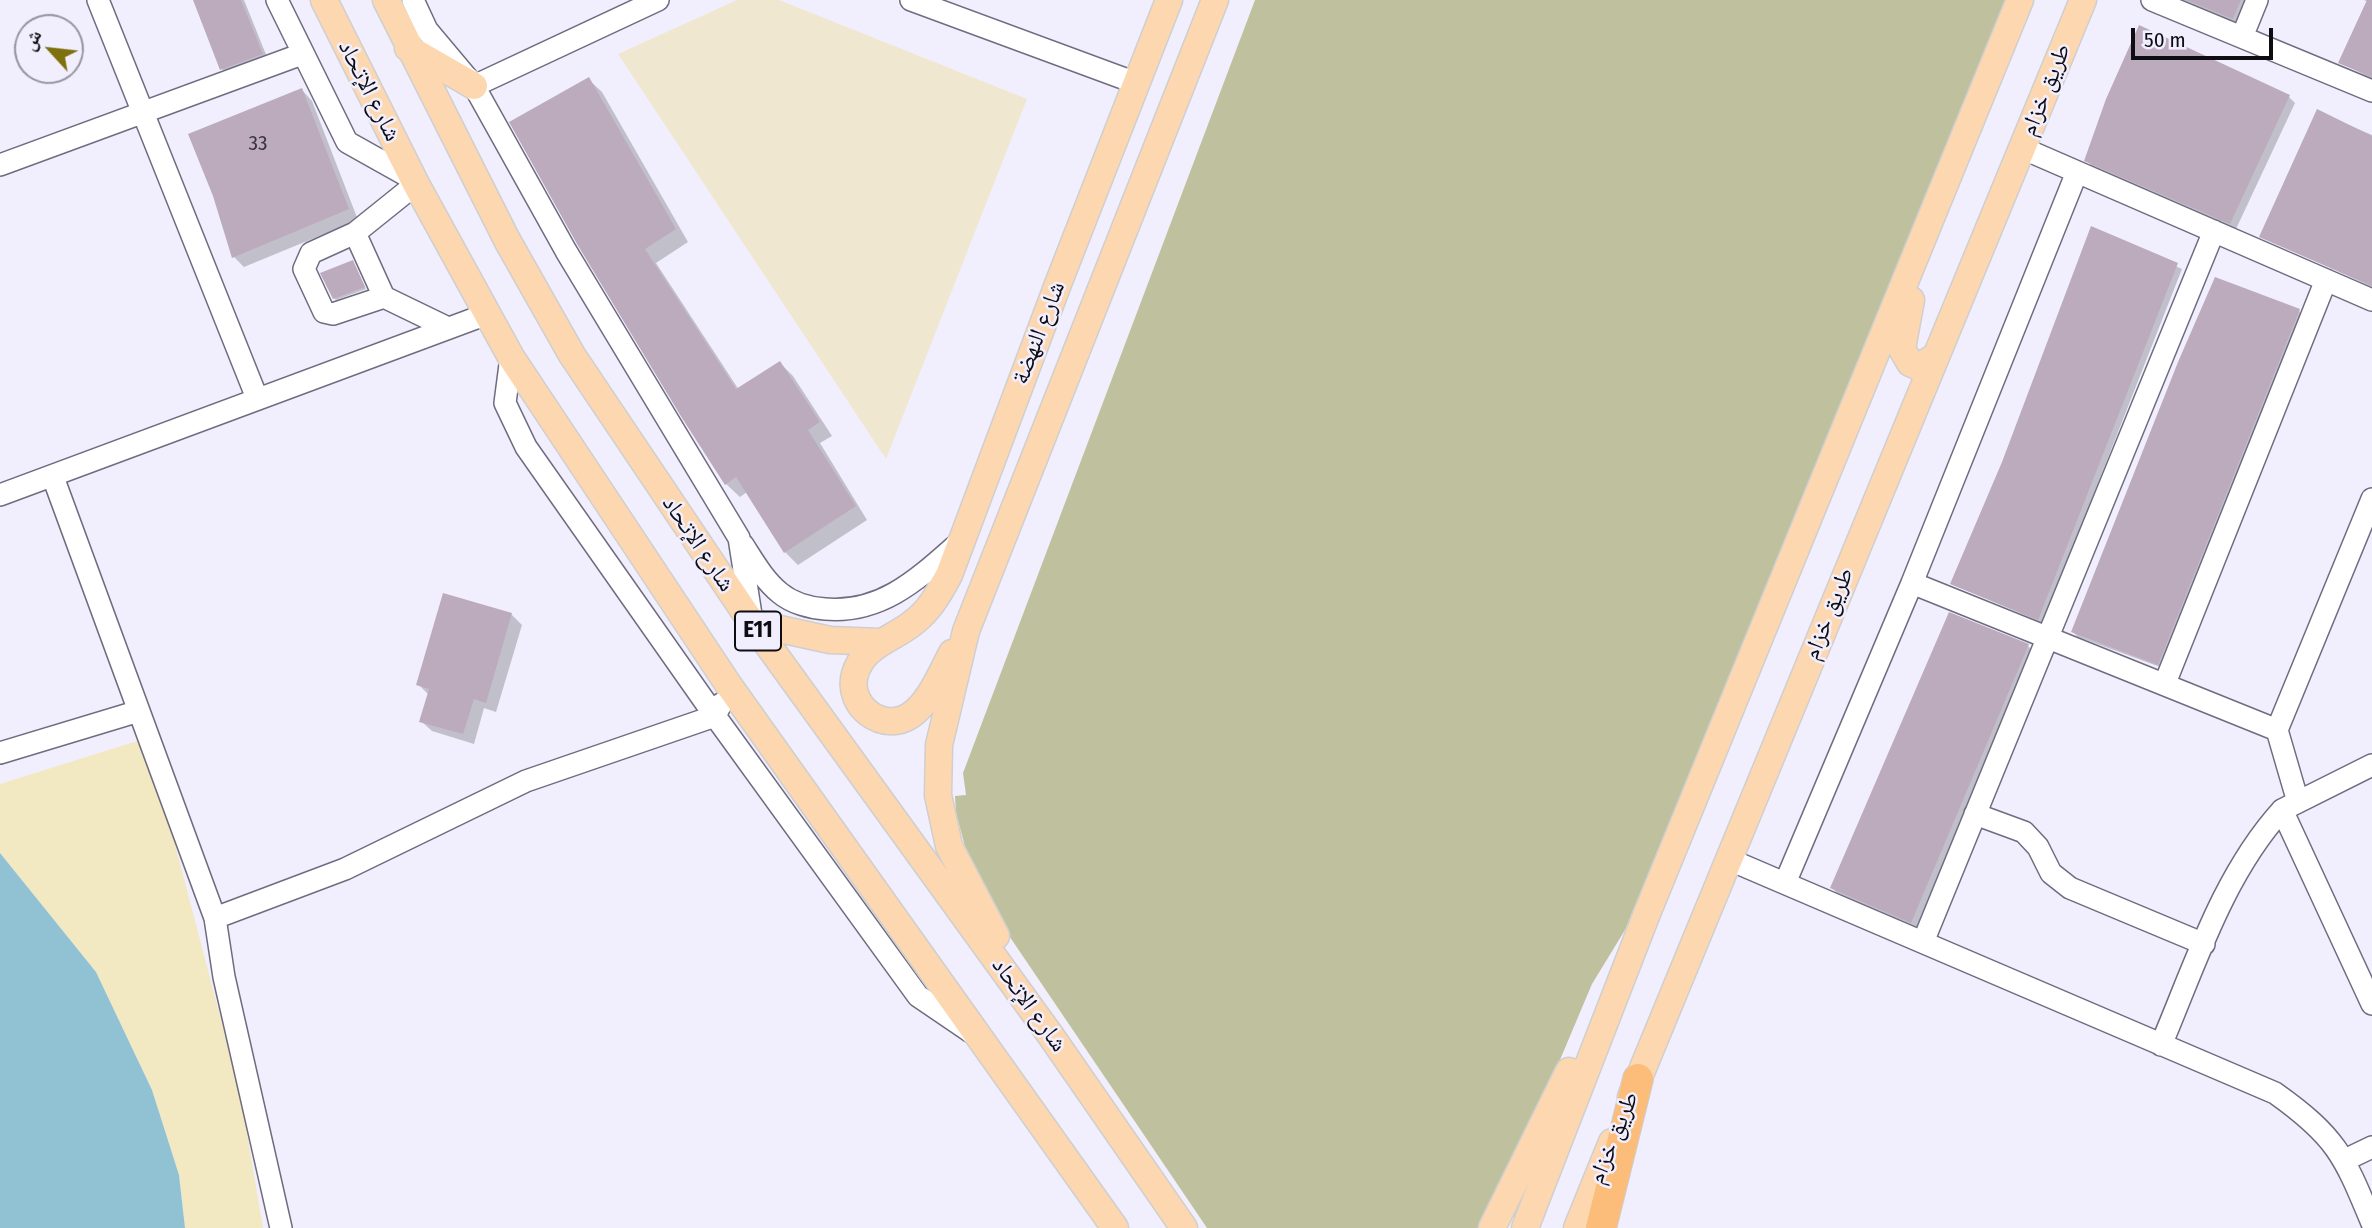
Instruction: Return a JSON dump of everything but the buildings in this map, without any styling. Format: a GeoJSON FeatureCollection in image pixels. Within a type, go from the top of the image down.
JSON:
{"type":"FeatureCollection","features":[{"type":"Feature","properties":{"kind":"highway"},"geometry":{"type":"LineString","coordinates":[[1601,1228],[1638,1079]]}},
{"type":"Feature","properties":{"kind":"main road","name":"شارع الإتحاد"},"geometry":{"type":"LineString","coordinates":[[324,0],[415,181],[511,357],[730,687],[986,1042],[1115,1228]]}},
{"type":"Feature","properties":{"kind":"main road","name":"شارع الإتحاد"},"geometry":{"type":"LineString","coordinates":[[386,0],[507,240],[572,355],[752,623],[1051,1036],[1182,1223]]}},
{"type":"Feature","properties":{"kind":"main road","name":"شارع النهضة"},"geometry":{"type":"LineString","coordinates":[[880,642],[914,623],[930,608],[949,575],[1169,0]]}},
{"type":"Feature","properties":{"kind":"main road","name":"شارع النهضة"},"geometry":{"type":"LineString","coordinates":[[965,631],[1215,0]]}},
{"type":"Feature","properties":{"kind":"main road","name":"طريق خزام"},"geometry":{"type":"LineString","coordinates":[[1525,1228],[1646,916],[2020,0]]}},
{"type":"Feature","properties":{"kind":"main road","name":"طريق خزام"},"geometry":{"type":"LineString","coordinates":[[1577,1228],[2083,0]]}},
{"type":"Feature","properties":{"kind":"main road"},"geometry":{"type":"LineString","coordinates":[[408,48],[474,86]]}},
{"type":"Feature","properties":{"kind":"main road"},"geometry":{"type":"LineString","coordinates":[[1924,237],[1902,349],[1910,363],[1919,367],[1936,356]]}},
{"type":"Feature","properties":{"kind":"main road"},"geometry":{"type":"LineString","coordinates":[[752,623],[830,640],[880,642]]}},
{"type":"Feature","properties":{"kind":"main road"},"geometry":{"type":"LineString","coordinates":[[880,642],[856,671],[854,694],[863,710],[877,720],[893,722],[909,717],[923,705],[965,631]]}},
{"type":"Feature","properties":{"kind":"main road"},"geometry":{"type":"LineString","coordinates":[[965,631],[939,745],[938,794],[946,833],[949,846],[968,883],[1051,1036]]}},
{"type":"Feature","properties":{"kind":"main road"},"geometry":{"type":"LineString","coordinates":[[1492,1228],[1646,916]]}},
{"type":"Feature","properties":{"kind":"street"},"geometry":{"type":"LineString","coordinates":[[98,0],[257,398]]}},
{"type":"Feature","properties":{"kind":"street"},"geometry":{"type":"LineString","coordinates":[[277,0],[347,142],[415,181],[355,233],[311,253],[306,259],[304,269],[318,305],[324,312],[333,314],[384,297]]}},
{"type":"Feature","properties":{"kind":"street"},"geometry":{"type":"LineString","coordinates":[[413,0],[427,30],[474,86],[566,251],[739,538],[765,578],[781,595],[810,608],[839,611],[871,605],[894,596],[914,583],[961,541]]}},
{"type":"Feature","properties":{"kind":"street"},"geometry":{"type":"LineString","coordinates":[[474,86],[658,0]]}},
{"type":"Feature","properties":{"kind":"street"},"geometry":{"type":"LineString","coordinates":[[911,0],[1136,83]]}},
{"type":"Feature","properties":{"kind":"street"},"geometry":{"type":"LineString","coordinates":[[2152,0],[2372,91]]}},
{"type":"Feature","properties":{"kind":"street"},"geometry":{"type":"LineString","coordinates":[[2242,37],[2257,0]]}},
{"type":"Feature","properties":{"kind":"street"},"geometry":{"type":"LineString","coordinates":[[0,165],[145,114],[302,54]]}},
{"type":"Feature","properties":{"kind":"street"},"geometry":{"type":"LineString","coordinates":[[2022,148],[2372,300]]}},
{"type":"Feature","properties":{"kind":"street"},"geometry":{"type":"LineString","coordinates":[[1785,883],[1912,583],[2077,172]]}},
{"type":"Feature","properties":{"kind":"street"},"geometry":{"type":"LineString","coordinates":[[1923,942],[2214,231]]}},
{"type":"Feature","properties":{"kind":"street"},"geometry":{"type":"LineString","coordinates":[[355,233],[384,297],[448,328]]}},
{"type":"Feature","properties":{"kind":"street"},"geometry":{"type":"LineString","coordinates":[[2165,683],[2326,280]]}},
{"type":"Feature","properties":{"kind":"street"},"geometry":{"type":"LineString","coordinates":[[0,495],[487,314]]}},
{"type":"Feature","properties":{"kind":"street"},"geometry":{"type":"LineString","coordinates":[[511,357],[505,403],[526,447],[715,716],[918,996],[986,1042]]}},
{"type":"Feature","properties":{"kind":"street"},"geometry":{"type":"LineString","coordinates":[[54,477],[215,918],[224,977],[281,1228]]}},
{"type":"Feature","properties":{"kind":"street"},"geometry":{"type":"LineString","coordinates":[[2372,499],[2277,730],[2290,806],[2372,1004]]}},
{"type":"Feature","properties":{"kind":"street"},"geometry":{"type":"LineString","coordinates":[[739,538],[752,623]]}},
{"type":"Feature","properties":{"kind":"street"},"geometry":{"type":"LineString","coordinates":[[1912,583],[2277,730]]}},
{"type":"Feature","properties":{"kind":"street"},"geometry":{"type":"LineString","coordinates":[[215,918],[345,869],[526,781],[715,716],[730,687]]}},
{"type":"Feature","properties":{"kind":"street"},"geometry":{"type":"LineString","coordinates":[[0,754],[139,711]]}},
{"type":"Feature","properties":{"kind":"street"},"geometry":{"type":"LineString","coordinates":[[2161,1045],[2237,870],[2259,835],[2290,806],[2372,765]]}},
{"type":"Feature","properties":{"kind":"street"},"geometry":{"type":"LineString","coordinates":[[1975,814],[2024,832],[2038,847],[2051,873],[2070,888],[2204,944]]}},
{"type":"Feature","properties":{"kind":"street"},"geometry":{"type":"LineString","coordinates":[[1728,859],[2275,1093],[2308,1117],[2330,1138],[2346,1160],[2372,1223]]}},
{"type":"Feature","properties":{"kind":"street"},"geometry":{"type":"LineString","coordinates":[[2346,1160],[2372,1147]]}},
{"type":"Feature","properties":{"kind":"shaded area"},"geometry":{"type":"Polygon","coordinates":[[[737,0],[779,0],[1027,99],[886,459],[618,54],[737,0]]]}},
{"type":"Feature","properties":{"kind":"green space"},"geometry":{"type":"Polygon","coordinates":[[[1255,0],[2007,0],[1625,930],[1592,984],[1489,1228],[1207,1228],[976,887],[956,813],[955,796],[966,795],[963,773],[1255,0]]]}},
{"type":"Feature","properties":{"kind":"sand"},"geometry":{"type":"Polygon","coordinates":[[[147,738],[240,1092],[263,1228],[185,1228],[179,1175],[152,1090],[96,972],[0,853],[0,784],[147,738]]]}},
{"type":"Feature","properties":{"kind":"water"},"geometry":{"type":"Polygon","coordinates":[[[0,853],[96,972],[152,1090],[179,1175],[185,1228],[0,1228],[0,853]]]}}]}
